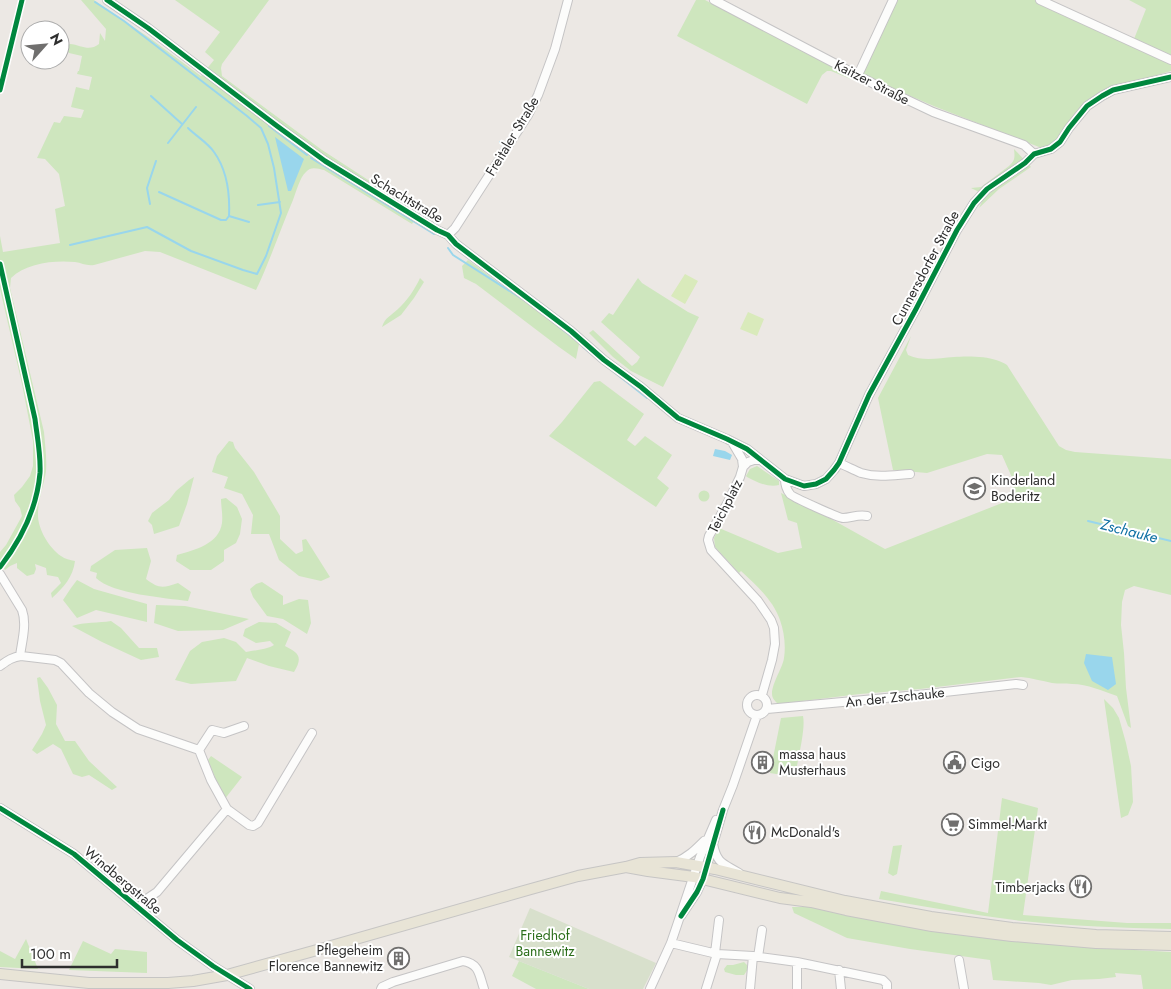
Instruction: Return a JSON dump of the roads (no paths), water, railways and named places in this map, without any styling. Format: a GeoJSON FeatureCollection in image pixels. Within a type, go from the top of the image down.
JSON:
{"type":"FeatureCollection","features":[{"type":"Feature","properties":{"kind":"main road"},"geometry":{"type":"LineString","coordinates":[[0,974],[89,983],[117,984],[193,981],[227,975],[531,889],[640,863],[676,862],[745,876],[845,901],[1012,928],[1096,936],[1171,936]]}},
{"type":"Feature","properties":{"kind":"main road"},"geometry":{"type":"LineString","coordinates":[[626,867],[699,878],[780,898],[811,902],[932,926],[1086,943],[1171,945]]}},
{"type":"Feature","properties":{"kind":"street","name":"Schachtstraße"},"geometry":{"type":"LineString","coordinates":[[107,0],[148,28],[325,161],[448,235],[456,244],[571,331],[604,360],[641,387],[678,418],[732,442]]}},
{"type":"Feature","properties":{"kind":"street","name":"Freitaler Straße"},"geometry":{"type":"LineString","coordinates":[[448,235],[455,228],[528,115],[555,49],[568,0]]}},
{"type":"Feature","properties":{"kind":"street","name":"Kaitzer Straße"},"geometry":{"type":"LineString","coordinates":[[714,0],[876,85],[933,112],[1024,145],[1034,154]]}},
{"type":"Feature","properties":{"kind":"street"},"geometry":{"type":"LineString","coordinates":[[858,75],[893,0]]}},
{"type":"Feature","properties":{"kind":"street"},"geometry":{"type":"LineString","coordinates":[[1040,0],[1171,60]]}},
{"type":"Feature","properties":{"kind":"street","name":"Cunnersdorfer Straße"},"geometry":{"type":"LineString","coordinates":[[839,462],[869,395],[964,217],[974,203],[987,189],[1025,163],[1034,154],[1051,149],[1060,142],[1087,106],[1102,96],[1113,90],[1171,77]]}},
{"type":"Feature","properties":{"kind":"street"},"geometry":{"type":"LineString","coordinates":[[732,442],[747,449],[785,479],[804,486],[816,484],[826,479],[839,462],[859,472],[871,475],[910,474]]}},
{"type":"Feature","properties":{"kind":"street","name":"Teichplatz"},"geometry":{"type":"LineString","coordinates":[[732,442],[742,458],[743,467]]}},
{"type":"Feature","properties":{"kind":"street","name":"Teichplatz"},"geometry":{"type":"LineString","coordinates":[[760,460],[748,462],[743,467],[728,502],[708,540],[711,550],[758,602],[771,620],[774,628],[775,644],[762,695]]}},
{"type":"Feature","properties":{"kind":"street"},"geometry":{"type":"LineString","coordinates":[[785,479],[785,487],[791,495],[829,513],[842,518],[866,516]]}},
{"type":"Feature","properties":{"kind":"street"},"geometry":{"type":"LineString","coordinates":[[0,574],[24,616],[20,656]]}},
{"type":"Feature","properties":{"kind":"street"},"geometry":{"type":"LineString","coordinates":[[0,666],[10,658],[20,656],[55,660],[61,663],[89,693],[112,712],[138,729],[199,750]]}},
{"type":"Feature","properties":{"kind":"street","name":"An der Zschauke"},"geometry":{"type":"LineString","coordinates":[[767,709],[1016,684],[1023,685]]}},
{"type":"Feature","properties":{"kind":"street"},"geometry":{"type":"LineString","coordinates":[[754,695],[762,695],[767,701],[767,709],[761,714],[753,714],[747,704],[754,695]]}},
{"type":"Feature","properties":{"kind":"street"},"geometry":{"type":"LineString","coordinates":[[650,989],[672,943],[684,905],[699,878],[716,822],[733,785],[757,715]]}},
{"type":"Feature","properties":{"kind":"street"},"geometry":{"type":"LineString","coordinates":[[199,750],[212,730],[224,733],[244,726]]}},
{"type":"Feature","properties":{"kind":"street"},"geometry":{"type":"LineString","coordinates":[[199,750],[210,780],[227,809],[253,826],[258,823],[312,733]]}},
{"type":"Feature","properties":{"kind":"street","name":"Windbergstraße"},"geometry":{"type":"LineString","coordinates":[[0,808],[74,854],[199,957],[250,989]]}},
{"type":"Feature","properties":{"kind":"street"},"geometry":{"type":"LineString","coordinates":[[139,908],[157,892],[227,809]]}},
{"type":"Feature","properties":{"kind":"street"},"geometry":{"type":"LineString","coordinates":[[676,862],[711,841]]}},
{"type":"Feature","properties":{"kind":"street"},"geometry":{"type":"LineString","coordinates":[[711,841],[715,854],[721,862],[745,876]]}},
{"type":"Feature","properties":{"kind":"street"},"geometry":{"type":"LineString","coordinates":[[706,989],[716,954],[719,920]]}},
{"type":"Feature","properties":{"kind":"street"},"geometry":{"type":"LineString","coordinates":[[750,989],[762,930]]}},
{"type":"Feature","properties":{"kind":"street"},"geometry":{"type":"LineString","coordinates":[[672,943],[716,954],[797,962],[839,970],[883,980],[887,984],[887,989]]}},
{"type":"Feature","properties":{"kind":"street"},"geometry":{"type":"LineString","coordinates":[[959,960],[964,989]]}},
{"type":"Feature","properties":{"kind":"street"},"geometry":{"type":"LineString","coordinates":[[381,989],[393,982],[463,961],[477,966],[484,989]]}},
{"type":"Feature","properties":{"kind":"street"},"geometry":{"type":"LineString","coordinates":[[797,962],[797,989]]}},
{"type":"Feature","properties":{"kind":"street"},"geometry":{"type":"LineString","coordinates":[[839,970],[841,989]]}},
{"type":"Feature","properties":{"kind":"water"},"geometry":{"type":"Polygon","coordinates":[[[275,137],[304,159],[291,191],[288,191],[275,137]]]}},
{"type":"Feature","properties":{"kind":"water"},"geometry":{"type":"Polygon","coordinates":[[[715,449],[732,455],[730,460],[713,456],[715,449]]]}},
{"type":"Feature","properties":{"kind":"water"},"geometry":{"type":"Polygon","coordinates":[[[1086,654],[1112,657],[1116,684],[1108,690],[1092,681],[1084,663],[1086,654]]]}},
{"type":"Feature","properties":{"kind":"waterway"},"geometry":{"type":"LineString","coordinates":[[70,245],[147,227],[191,251],[257,274],[266,256],[281,213],[274,168],[268,144],[261,128],[124,21],[95,2]]}},
{"type":"Feature","properties":{"kind":"waterway"},"geometry":{"type":"LineString","coordinates":[[151,96],[182,124]]}},
{"type":"Feature","properties":{"kind":"waterway"},"geometry":{"type":"LineString","coordinates":[[168,143],[196,107]]}},
{"type":"Feature","properties":{"kind":"waterway"},"geometry":{"type":"LineString","coordinates":[[269,126],[307,155]]}},
{"type":"Feature","properties":{"kind":"waterway"},"geometry":{"type":"LineString","coordinates":[[188,128],[211,149],[222,167],[228,191],[229,216]]}},
{"type":"Feature","properties":{"kind":"waterway"},"geometry":{"type":"LineString","coordinates":[[500,142],[503,145]]}},
{"type":"Feature","properties":{"kind":"waterway"},"geometry":{"type":"LineString","coordinates":[[311,158],[434,234]]}},
{"type":"Feature","properties":{"kind":"waterway"},"geometry":{"type":"LineString","coordinates":[[150,204],[147,188],[156,161]]}},
{"type":"Feature","properties":{"kind":"waterway"},"geometry":{"type":"LineString","coordinates":[[159,192],[221,220],[226,220],[229,216],[249,222]]}},
{"type":"Feature","properties":{"kind":"waterway"},"geometry":{"type":"LineString","coordinates":[[258,205],[280,202]]}},
{"type":"Feature","properties":{"kind":"waterway"},"geometry":{"type":"LineString","coordinates":[[448,248],[453,255],[527,302]]}},
{"type":"Feature","properties":{"kind":"waterway"},"geometry":{"type":"LineString","coordinates":[[558,326],[576,340]]}},
{"type":"Feature","properties":{"kind":"waterway"},"geometry":{"type":"LineString","coordinates":[[583,347],[647,398]]}},
{"type":"Feature","properties":{"kind":"waterway","name":"Zschauke"},"geometry":{"type":"LineString","coordinates":[[1088,521],[1171,541]]}},
{"type":"Feature","properties":{"kind":"place","name":"Kinderland Boderitz"},"geometry":{"type":"Point","coordinates":[975,488]}},
{"type":"Feature","properties":{"kind":"place","name":"massa haus Musterhaus"},"geometry":{"type":"Point","coordinates":[763,762]}},
{"type":"Feature","properties":{"kind":"place","name":"Cigo"},"geometry":{"type":"Point","coordinates":[955,763]}},
{"type":"Feature","properties":{"kind":"place","name":"Simmel-Markt"},"geometry":{"type":"Point","coordinates":[952,824]}},
{"type":"Feature","properties":{"kind":"place","name":"McDonald's"},"geometry":{"type":"Point","coordinates":[755,832]}},
{"type":"Feature","properties":{"kind":"place","name":"Timberjacks"},"geometry":{"type":"Point","coordinates":[1081,887]}},
{"type":"Feature","properties":{"kind":"place","name":"Pflegeheim Florence Bannewitz"},"geometry":{"type":"Point","coordinates":[399,958]}},
{"type":"Feature","properties":{"kind":"park label","name":"Friedhof Bannewitz"},"geometry":{"type":"Point","coordinates":[545,944]}}]}
